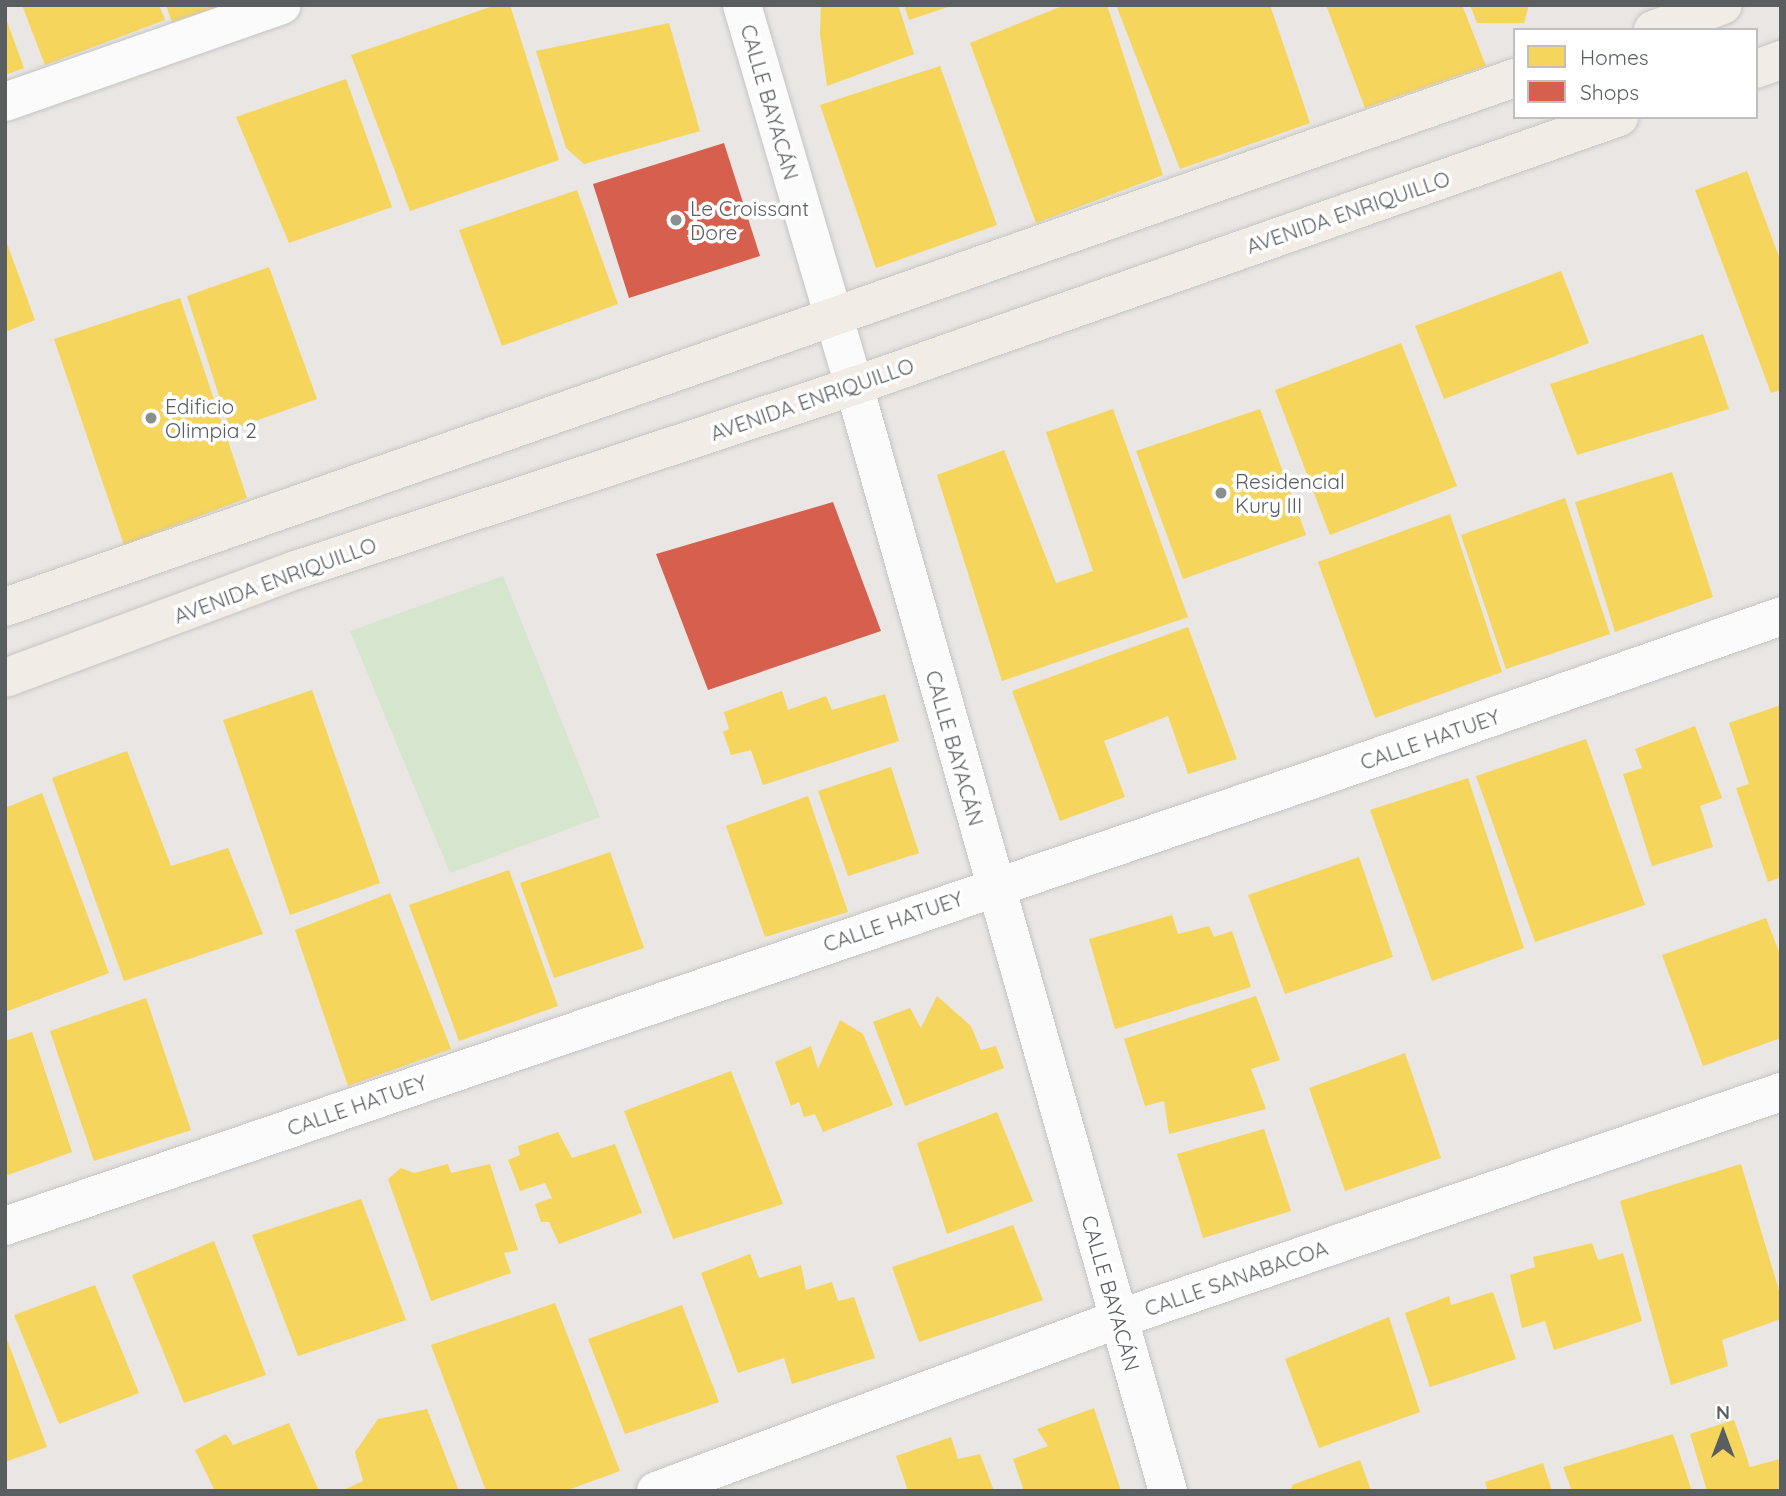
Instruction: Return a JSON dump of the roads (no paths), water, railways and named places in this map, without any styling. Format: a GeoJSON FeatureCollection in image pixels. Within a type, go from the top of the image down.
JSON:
{"type":"FeatureCollection","features":[{"type":"Feature","properties":{"kind":"main road"},"geometry":{"type":"LineString","coordinates":[[1659,28],[1723,5]]}},
{"type":"Feature","properties":{"kind":"main road"},"geometry":{"type":"LineString","coordinates":[[1758,68],[1781,60]]}},
{"type":"Feature","properties":{"kind":"main road"},"geometry":{"type":"LineString","coordinates":[[5,607],[1513,79]]}},
{"type":"Feature","properties":{"kind":"main road","name":"AVENIDA ENRIQUILLO"},"geometry":{"type":"LineString","coordinates":[[5,678],[296,570],[854,386],[1613,119]]}},
{"type":"Feature","properties":{"kind":"street"},"geometry":{"type":"LineString","coordinates":[[5,102],[282,5]]}},
{"type":"Feature","properties":{"kind":"street","name":"CALLE BAYACÁN"},"geometry":{"type":"LineString","coordinates":[[742,5],[854,386],[1168,1491]]}},
{"type":"Feature","properties":{"kind":"street","name":"CALLE HATUEY"},"geometry":{"type":"LineString","coordinates":[[5,1226],[994,886],[1330,774],[1781,616]]}},
{"type":"Feature","properties":{"kind":"street","name":"CALLE SANABACOA"},"geometry":{"type":"LineString","coordinates":[[656,1491],[1118,1319],[1781,1092]]}},
{"type":"Feature","properties":{"kind":"place","name":"Le Croissant Dore"},"geometry":{"type":"Point","coordinates":[676,220]}},
{"type":"Feature","properties":{"kind":"place","name":"Edificio Olimpia 2"},"geometry":{"type":"Point","coordinates":[151,418]}},
{"type":"Feature","properties":{"kind":"place","name":"Residencial Kury III"},"geometry":{"type":"Point","coordinates":[1221,493]}}]}
